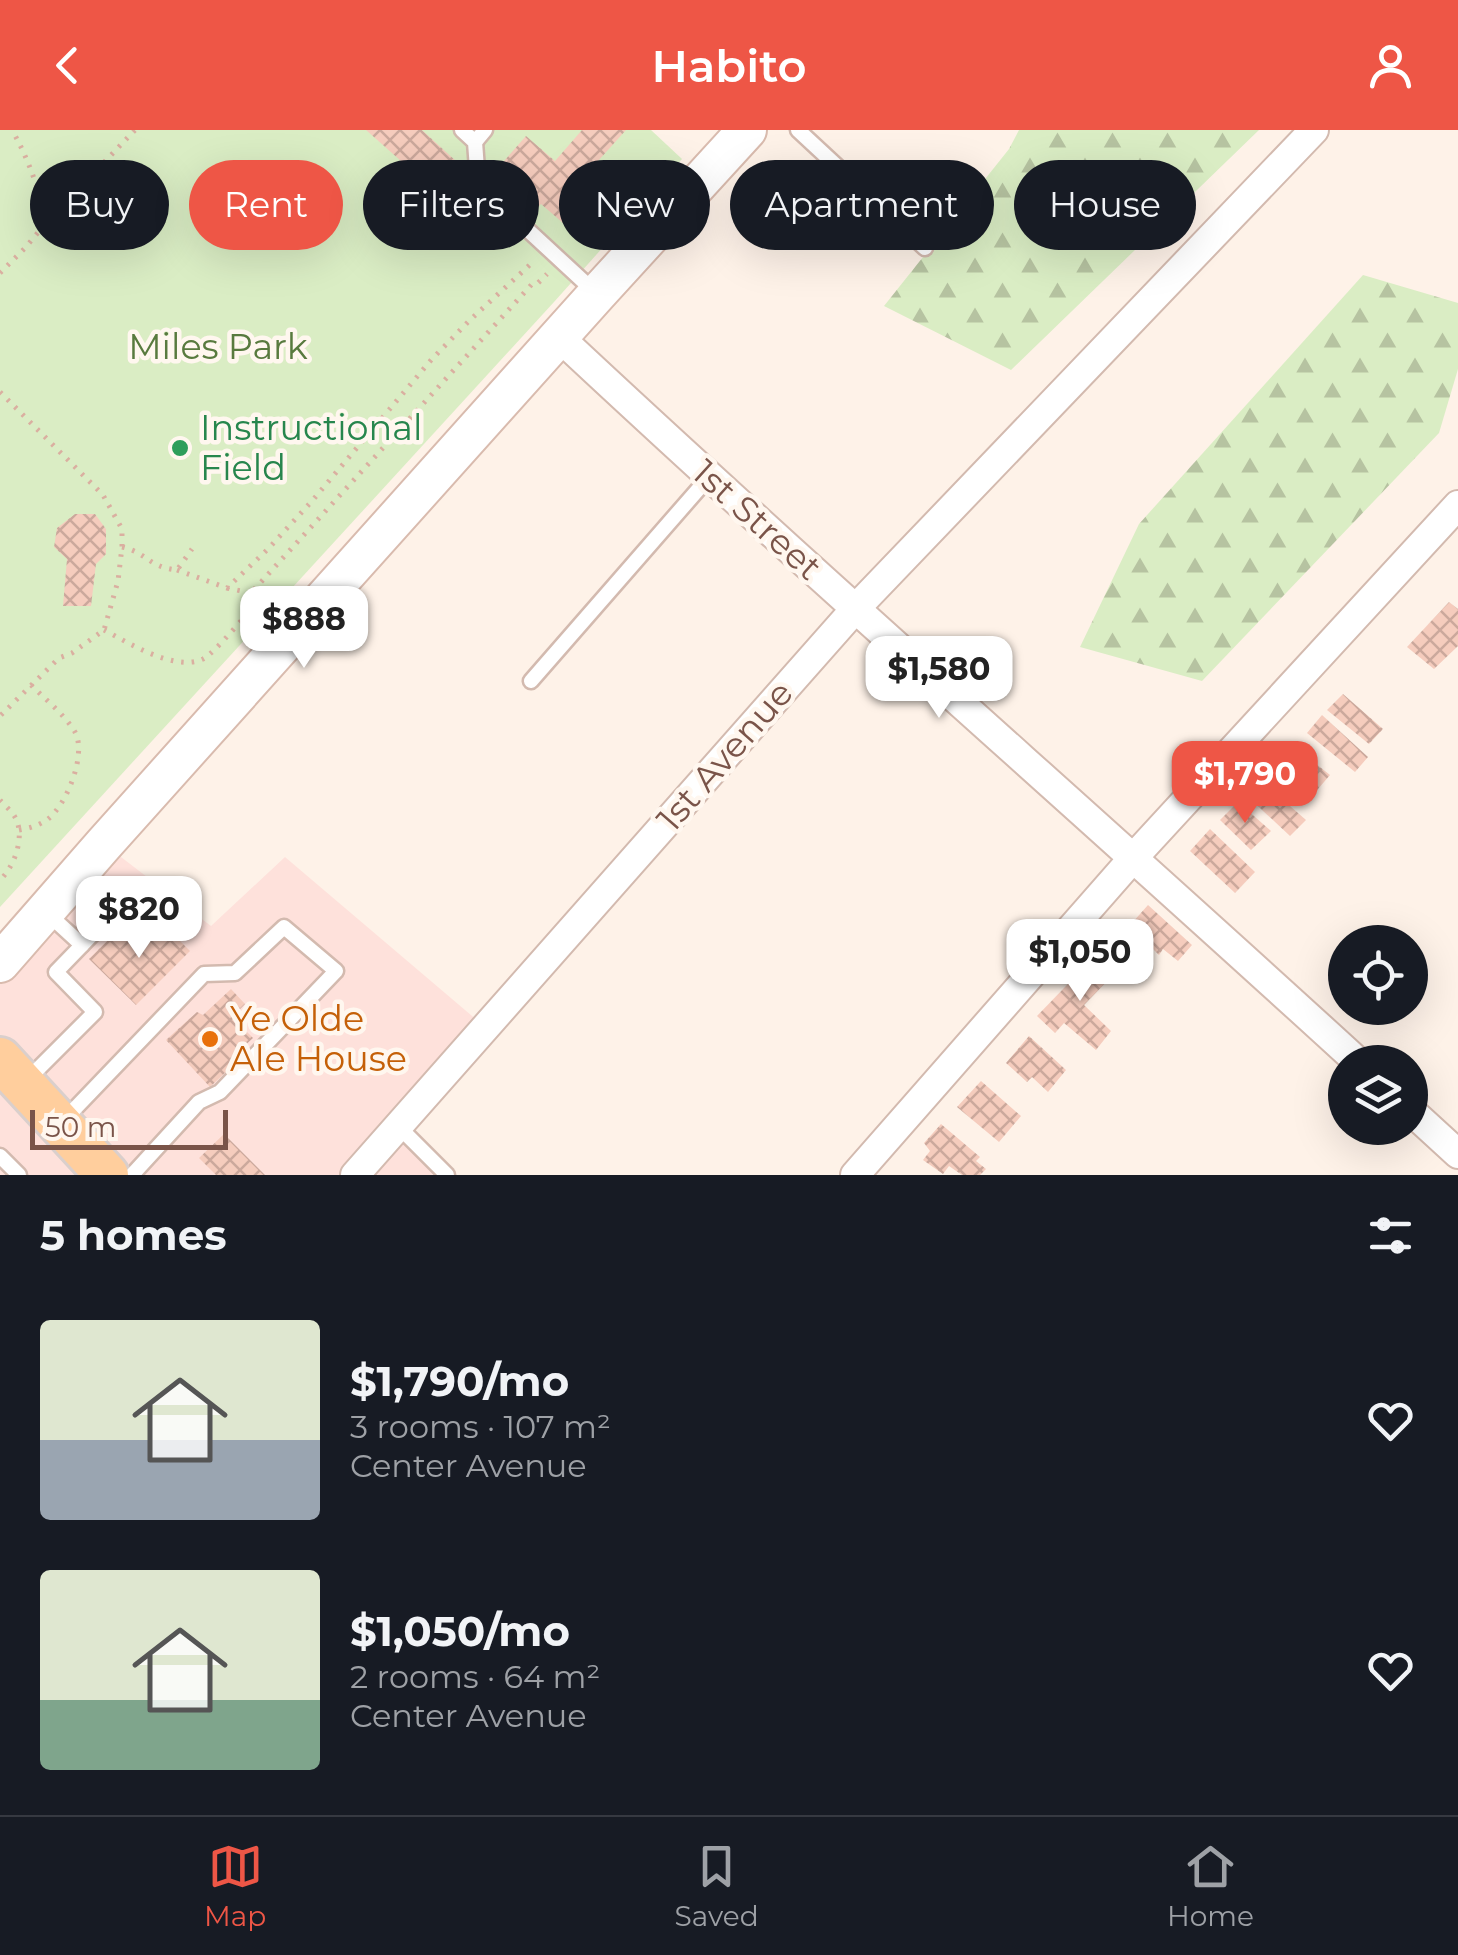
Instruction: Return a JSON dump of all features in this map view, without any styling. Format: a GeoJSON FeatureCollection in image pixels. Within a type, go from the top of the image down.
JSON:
{"type":"FeatureCollection","features":[{"type":"Feature","properties":{"kind":"main road"},"geometry":{"type":"LineString","coordinates":[[0,962],[747,130]]}},
{"type":"Feature","properties":{"kind":"main road"},"geometry":{"type":"LineString","coordinates":[[12,1072],[107,1175]]}},
{"type":"Feature","properties":{"kind":"street","name":"1st Avenue"},"geometry":{"type":"LineString","coordinates":[[354,1175],[856,608],[1314,130]]}},
{"type":"Feature","properties":{"kind":"street","name":"1st Street"},"geometry":{"type":"LineString","coordinates":[[558,337],[1339,1045]]}},
{"type":"Feature","properties":{"kind":"street"},"geometry":{"type":"LineString","coordinates":[[855,1175],[1134,857],[1458,505]]}},
{"type":"Feature","properties":{"kind":"street"},"geometry":{"type":"LineString","coordinates":[[1428,1126],[1458,1154]]}},
{"type":"Feature","properties":{"kind":"street"},"geometry":{"type":"LineString","coordinates":[[1448,1175],[1458,1164]]}},
{"type":"Feature","properties":{"kind":"lane"},"geometry":{"type":"LineString","coordinates":[[462,130],[480,136]]}},
{"type":"Feature","properties":{"kind":"lane"},"geometry":{"type":"LineString","coordinates":[[798,130],[830,160]]}},
{"type":"Feature","properties":{"kind":"lane"},"geometry":{"type":"LineString","coordinates":[[539,241],[596,294]]}},
{"type":"Feature","properties":{"kind":"lane"},"geometry":{"type":"LineString","coordinates":[[531,682],[710,478]]}},
{"type":"Feature","properties":{"kind":"lane"},"geometry":{"type":"LineString","coordinates":[[12,1072],[95,1012],[56,972],[117,909]]}},
{"type":"Feature","properties":{"kind":"lane"},"geometry":{"type":"LineString","coordinates":[[45,911],[82,945]]}},
{"type":"Feature","properties":{"kind":"lane"},"geometry":{"type":"LineString","coordinates":[[60,1124],[204,974],[235,973],[284,926],[336,971],[220,1092],[200,1102],[132,1175]]}},
{"type":"Feature","properties":{"kind":"lane"},"geometry":{"type":"LineString","coordinates":[[398,1126],[447,1175]]}},
{"type":"Feature","properties":{"kind":"lane"},"geometry":{"type":"LineString","coordinates":[[0,1156],[19,1175]]}},
{"type":"Feature","properties":{"kind":"path"},"geometry":{"type":"LineString","coordinates":[[12,130],[30,166]]}},
{"type":"Feature","properties":{"kind":"path"},"geometry":{"type":"LineString","coordinates":[[106,160],[135,130]]}},
{"type":"Feature","properties":{"kind":"path"},"geometry":{"type":"LineString","coordinates":[[0,274],[30,242]]}},
{"type":"Feature","properties":{"kind":"path"},"geometry":{"type":"LineString","coordinates":[[227,588],[312,501],[432,359],[534,261],[523,250]]}},
{"type":"Feature","properties":{"kind":"path"},"geometry":{"type":"LineString","coordinates":[[251,593],[533,282],[538,283],[552,268]]}},
{"type":"Feature","properties":{"kind":"path"},"geometry":{"type":"LineString","coordinates":[[0,392],[104,494],[122,529],[118,581],[104,630],[59,658],[0,716]]}},
{"type":"Feature","properties":{"kind":"path"},"geometry":{"type":"LineString","coordinates":[[122,548],[143,553],[156,566],[251,593],[272,613]]}},
{"type":"Feature","properties":{"kind":"path"},"geometry":{"type":"LineString","coordinates":[[177,570],[192,549]]}},
{"type":"Feature","properties":{"kind":"path"},"geometry":{"type":"LineString","coordinates":[[104,630],[146,652],[179,662],[204,658],[259,600]]}},
{"type":"Feature","properties":{"kind":"path"},"geometry":{"type":"LineString","coordinates":[[18,830],[36,827],[52,816],[74,777],[79,749],[76,734],[31,686]]}},
{"type":"Feature","properties":{"kind":"path"},"geometry":{"type":"LineString","coordinates":[[0,800],[16,818],[18,830],[11,867],[0,880]]}},
{"type":"Feature","properties":{"kind":"shaded area"},"geometry":{"type":"Polygon","coordinates":[[[104,844],[211,926],[285,857],[485,1027],[393,1132],[447,1175],[0,1175],[0,963],[104,844]]]}},
{"type":"Feature","properties":{"kind":"green space","name":"Miles Park"},"geometry":{"type":"Polygon","coordinates":[[[0,130],[651,130],[681,160],[559,160],[559,250],[601,250],[0,907],[0,130]]]}},
{"type":"Feature","properties":{"kind":"green space"},"geometry":{"type":"Polygon","coordinates":[[[1019,130],[1259,130],[1196,191],[1196,160],[1014,160],[1014,250],[1135,250],[1011,370],[884,306],[929,250],[994,250],[994,168],[1019,130]]]}},
{"type":"Feature","properties":{"kind":"green space"},"geometry":{"type":"Polygon","coordinates":[[[1363,275],[1458,303],[1458,369],[1439,433],[1202,681],[1080,647],[1139,524],[1363,275]]]}},
{"type":"Feature","properties":{"kind":"building"},"geometry":{"type":"Polygon","coordinates":[[[366,130],[422,130],[455,160],[400,160],[366,130]]]}},
{"type":"Feature","properties":{"kind":"building"},"geometry":{"type":"Polygon","coordinates":[[[582,130],[626,130],[599,160],[559,160],[559,220],[539,206],[539,160],[505,160],[526,136],[555,161],[582,130]]]}},
{"type":"Feature","properties":{"kind":"building"},"geometry":{"type":"Polygon","coordinates":[[[75,514],[95,514],[106,529],[106,554],[96,564],[91,606],[63,606],[67,559],[54,547],[57,528],[75,514]]]}},
{"type":"Feature","properties":{"kind":"building"},"geometry":{"type":"Polygon","coordinates":[[[1449,602],[1458,609],[1458,646],[1434,669],[1407,647],[1449,602]]]}},
{"type":"Feature","properties":{"kind":"building"},"geometry":{"type":"Polygon","coordinates":[[[1343,694],[1383,729],[1369,744],[1327,710],[1343,694]]]}},
{"type":"Feature","properties":{"kind":"building"},"geometry":{"type":"Polygon","coordinates":[[[1322,715],[1368,757],[1355,772],[1307,733],[1322,715]]]}},
{"type":"Feature","properties":{"kind":"building"},"geometry":{"type":"Polygon","coordinates":[[[1287,747],[1293,751],[1296,748],[1330,775],[1306,803],[1273,775],[1276,769],[1270,765],[1287,747]]]}},
{"type":"Feature","properties":{"kind":"building"},"geometry":{"type":"Polygon","coordinates":[[[1258,778],[1306,820],[1290,836],[1244,793],[1258,778]]]}},
{"type":"Feature","properties":{"kind":"building"},"geometry":{"type":"Polygon","coordinates":[[[1238,802],[1271,831],[1251,850],[1220,820],[1238,802]]]}},
{"type":"Feature","properties":{"kind":"building"},"geometry":{"type":"Polygon","coordinates":[[[1210,829],[1255,872],[1235,893],[1190,851],[1210,829]]]}},
{"type":"Feature","properties":{"kind":"building"},"geometry":{"type":"Polygon","coordinates":[[[1148,905],[1192,945],[1178,961],[1163,949],[1159,955],[1152,948],[1148,952],[1124,932],[1148,905]]]}},
{"type":"Feature","properties":{"kind":"building"},"geometry":{"type":"Polygon","coordinates":[[[162,923],[190,951],[136,1005],[89,959],[118,930],[137,948],[162,923]]]}},
{"type":"Feature","properties":{"kind":"building"},"geometry":{"type":"Polygon","coordinates":[[[1097,954],[1116,972],[1084,1005],[1111,1031],[1096,1050],[1064,1023],[1055,1033],[1037,1016],[1097,954]]]}},
{"type":"Feature","properties":{"kind":"building","name":"Ye Olde Ale House"},"geometry":{"type":"Polygon","coordinates":[[[231,989],[245,1004],[232,1017],[253,1038],[240,1050],[244,1055],[210,1087],[166,1040],[197,1012],[203,1015],[231,989]]]}},
{"type":"Feature","properties":{"kind":"building"},"geometry":{"type":"Polygon","coordinates":[[[1029,1036],[1066,1070],[1048,1092],[1032,1077],[1027,1082],[1006,1063],[1029,1036]]]}},
{"type":"Feature","properties":{"kind":"building"},"geometry":{"type":"Polygon","coordinates":[[[981,1081],[1021,1116],[999,1142],[957,1107],[981,1081]]]}},
{"type":"Feature","properties":{"kind":"building"},"geometry":{"type":"Polygon","coordinates":[[[941,1124],[980,1157],[976,1161],[986,1169],[980,1175],[962,1175],[949,1166],[943,1174],[923,1160],[930,1151],[924,1143],[941,1124]]]}},
{"type":"Feature","properties":{"kind":"building"},"geometry":{"type":"Polygon","coordinates":[[[224,1134],[265,1175],[216,1175],[199,1158],[224,1134]]]}},
{"type":"Feature","properties":{"kind":"place","name":"Instructional Field"},"geometry":{"type":"Point","coordinates":[180,448]}},
{"type":"Feature","properties":{"kind":"place","name":"Ye Olde Ale House"},"geometry":{"type":"Point","coordinates":[210,1039]}}]}
